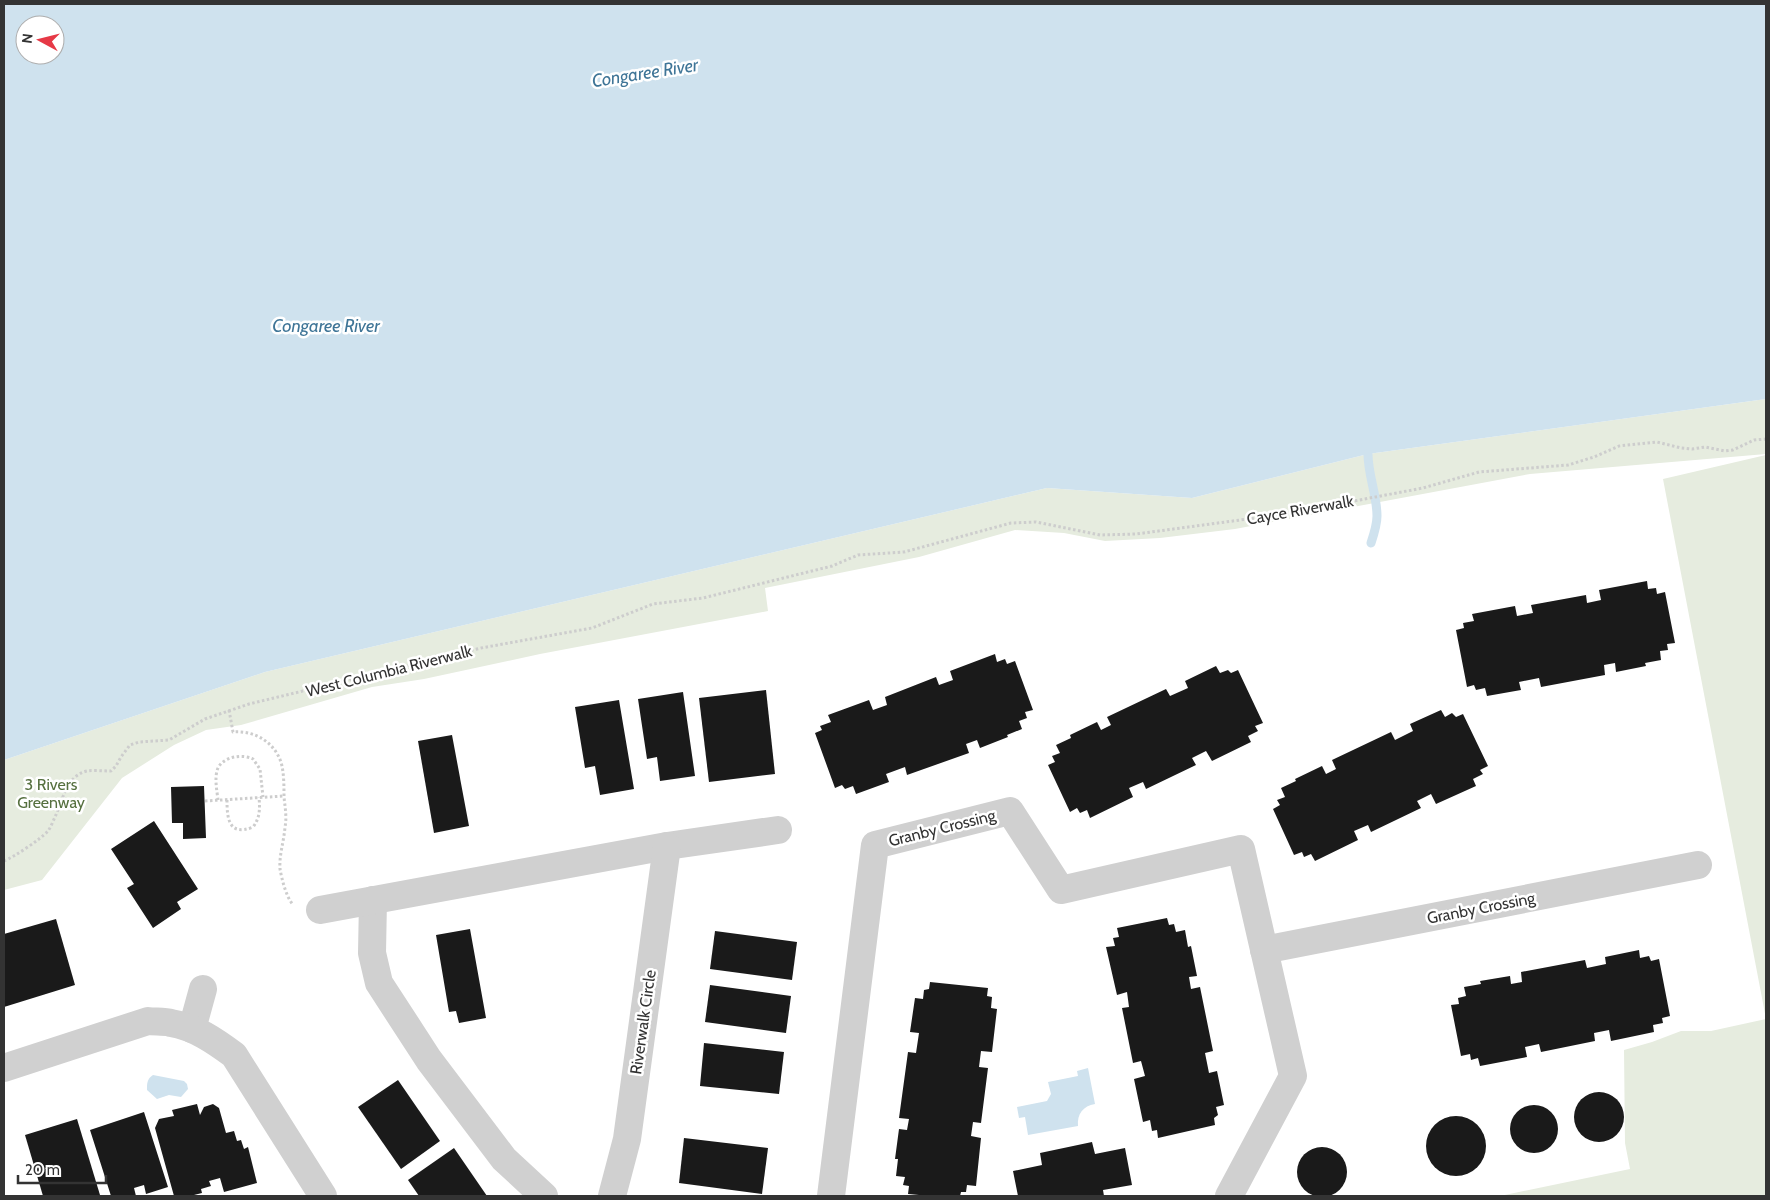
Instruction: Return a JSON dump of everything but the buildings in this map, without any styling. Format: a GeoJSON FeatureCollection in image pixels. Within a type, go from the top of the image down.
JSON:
{"type":"FeatureCollection","features":[{"type":"Feature","properties":{"kind":"street","name":"Granby Crossing"},"geometry":{"type":"LineString","coordinates":[[831,1196],[875,845],[1010,811],[1061,890],[1241,849],[1293,1076],[1229,1196]]}},
{"type":"Feature","properties":{"kind":"street"},"geometry":{"type":"LineString","coordinates":[[320,910],[667,846],[778,830]]}},
{"type":"Feature","properties":{"kind":"street","name":"Riverwalk Circle"},"geometry":{"type":"LineString","coordinates":[[612,1196],[627,1139],[667,846]]}},
{"type":"Feature","properties":{"kind":"street","name":"Granby Crossing"},"geometry":{"type":"LineString","coordinates":[[1264,950],[1698,865]]}},
{"type":"Feature","properties":{"kind":"street"},"geometry":{"type":"LineString","coordinates":[[373,900],[372,954],[379,983],[429,1060],[504,1159],[544,1196]]}},
{"type":"Feature","properties":{"kind":"street"},"geometry":{"type":"LineString","coordinates":[[192,1029],[203,989]]}},
{"type":"Feature","properties":{"kind":"street"},"geometry":{"type":"LineString","coordinates":[[4,1068],[148,1021],[171,1023],[192,1029],[234,1055],[323,1196]]}},
{"type":"Feature","properties":{"kind":"path","name":"Cayce Riverwalk"},"geometry":{"type":"LineString","coordinates":[[832,566],[858,555],[898,553],[1022,521],[1100,535],[1136,534],[1285,514],[1423,488],[1479,472],[1568,465],[1620,446],[1658,442],[1692,449],[1705,447],[1733,450],[1754,440],[1766,439]]}},
{"type":"Feature","properties":{"kind":"path","name":"West Columbia Riverwalk"},"geometry":{"type":"LineString","coordinates":[[4,861],[13,858],[49,830],[66,788],[79,775],[88,771],[110,771],[116,766],[120,757],[130,745],[139,742],[169,740],[205,719],[250,704],[481,648],[592,628],[653,604],[703,598],[832,566]]}},
{"type":"Feature","properties":{"kind":"path"},"geometry":{"type":"LineString","coordinates":[[229,710],[233,732],[245,732],[259,736],[267,742],[282,766],[285,829],[280,869],[286,892],[294,906],[320,910]]}},
{"type":"Feature","properties":{"kind":"path"},"geometry":{"type":"LineString","coordinates":[[218,800],[218,768],[223,762],[230,758],[243,756],[254,759],[260,769],[261,797],[260,813],[253,827],[235,828],[229,823],[226,800]]}},
{"type":"Feature","properties":{"kind":"path"},"geometry":{"type":"LineString","coordinates":[[205,801],[284,796]]}},
{"type":"Feature","properties":{"kind":"green space","name":"3 Rivers Greenway"},"geometry":{"type":"Polygon","coordinates":[[[1766,399],[1766,454],[1530,474],[1235,529],[1160,538],[1105,541],[1064,533],[1015,530],[919,557],[765,588],[768,611],[540,654],[424,679],[372,687],[241,725],[206,730],[174,745],[122,778],[42,880],[4,890],[4,760],[265,672],[1047,488],[1192,498],[1368,454],[1766,399]]]}},
{"type":"Feature","properties":{"kind":"green space"},"geometry":{"type":"Polygon","coordinates":[[[1766,455],[1766,1019],[1663,479],[1766,455]]]}},
{"type":"Feature","properties":{"kind":"green space"},"geometry":{"type":"Polygon","coordinates":[[[1766,1019],[1766,1196],[1500,1196],[1630,1169],[1625,1143],[1624,1050],[1681,1031],[1711,1031],[1766,1019]]]}},
{"type":"Feature","properties":{"kind":"water","name":"Congaree River"},"geometry":{"type":"Polygon","coordinates":[[[4,4],[1766,4],[1766,399],[1368,454],[1192,498],[1047,488],[265,672],[4,760],[4,4]]]}},
{"type":"Feature","properties":{"kind":"water"},"geometry":{"type":"Polygon","coordinates":[[[1088,1068],[1095,1104],[1082,1111],[1078,1126],[1028,1135],[1025,1117],[1019,1118],[1017,1107],[1047,1101],[1051,1094],[1048,1082],[1078,1076],[1077,1071],[1088,1068]]]}},
{"type":"Feature","properties":{"kind":"water"},"geometry":{"type":"Polygon","coordinates":[[[153,1075],[184,1081],[188,1089],[181,1097],[169,1095],[157,1099],[147,1090],[148,1081],[153,1075]]]}},
{"type":"Feature","properties":{"kind":"waterway"},"geometry":{"type":"LineString","coordinates":[[1368,454],[1377,516],[1371,543]]}}]}
